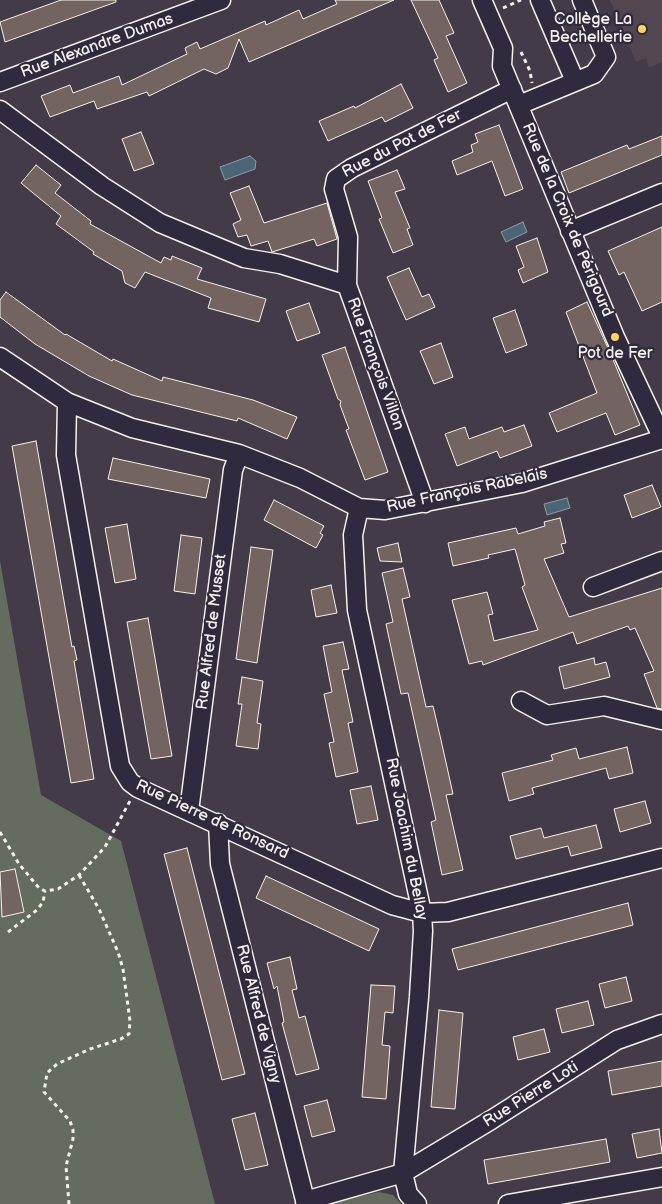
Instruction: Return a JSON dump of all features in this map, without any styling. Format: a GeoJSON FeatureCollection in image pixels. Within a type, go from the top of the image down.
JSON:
{"type":"FeatureCollection","features":[{"type":"Feature","properties":{"kind":"street","name":"Rue Alexandre Dumas"},"geometry":{"type":"LineString","coordinates":[[0,82],[221,0]]}},
{"type":"Feature","properties":{"kind":"street","name":"Rue de la Croix de Périgourd"},"geometry":{"type":"LineString","coordinates":[[482,0],[503,48],[502,66],[615,337],[662,438]]}},
{"type":"Feature","properties":{"kind":"street"},"geometry":{"type":"LineString","coordinates":[[540,0],[575,81]]}},
{"type":"Feature","properties":{"kind":"street"},"geometry":{"type":"LineString","coordinates":[[519,105],[594,74],[606,57],[582,0]]}},
{"type":"Feature","properties":{"kind":"street","name":"Rue du Pot de Fer"},"geometry":{"type":"LineString","coordinates":[[347,285],[348,237],[334,189],[338,176],[512,89]]}},
{"type":"Feature","properties":{"kind":"street","name":"Rue François Villon"},"geometry":{"type":"LineString","coordinates":[[0,110],[102,186],[160,223],[244,258],[280,264],[347,285],[425,503]]}},
{"type":"Feature","properties":{"kind":"street"},"geometry":{"type":"LineString","coordinates":[[570,231],[662,193]]}},
{"type":"Feature","properties":{"kind":"street","name":"Rue François Rabelais"},"geometry":{"type":"LineString","coordinates":[[0,357],[67,402],[132,428],[239,454],[300,478],[359,508],[385,510],[522,483],[662,438]]}},
{"type":"Feature","properties":{"kind":"street","name":"Rue Pierre de Ronsard"},"geometry":{"type":"LineString","coordinates":[[67,402],[66,455],[120,766],[124,775],[138,788],[218,823],[392,905],[422,913],[448,912],[662,858]]}},
{"type":"Feature","properties":{"kind":"street","name":"Rue Alfred de Musset"},"geometry":{"type":"LineString","coordinates":[[189,811],[233,470],[239,454]]}},
{"type":"Feature","properties":{"kind":"street","name":"Rue Joachim du Bellay"},"geometry":{"type":"LineString","coordinates":[[359,508],[353,535],[357,610],[422,913],[423,931],[419,998],[403,1173]]}},
{"type":"Feature","properties":{"kind":"street"},"geometry":{"type":"LineString","coordinates":[[594,587],[662,561]]}},
{"type":"Feature","properties":{"kind":"street"},"geometry":{"type":"LineString","coordinates":[[521,701],[547,715],[604,706],[662,720]]}},
{"type":"Feature","properties":{"kind":"street","name":"Rue Alfred de Vigny"},"geometry":{"type":"LineString","coordinates":[[218,823],[220,864],[305,1203]]}},
{"type":"Feature","properties":{"kind":"street","name":"Rue Pierre Loti"},"geometry":{"type":"LineString","coordinates":[[305,1203],[403,1173],[492,1120],[617,1040],[662,1024]]}},
{"type":"Feature","properties":{"kind":"street"},"geometry":{"type":"LineString","coordinates":[[403,1173],[408,1194],[417,1204]]}},
{"type":"Feature","properties":{"kind":"street"},"geometry":{"type":"LineString","coordinates":[[508,1204],[662,1177]]}},
{"type":"Feature","properties":{"kind":"path"},"geometry":{"type":"LineString","coordinates":[[500,9],[521,0]]}},
{"type":"Feature","properties":{"kind":"path"},"geometry":{"type":"LineString","coordinates":[[0,832],[27,875],[39,888],[45,891],[58,889],[79,875],[105,847],[138,788]]}},
{"type":"Feature","properties":{"kind":"path"},"geometry":{"type":"LineString","coordinates":[[69,1204],[66,1166],[73,1139],[73,1130],[70,1121],[44,1092],[47,1073],[57,1064],[90,1049],[121,1039],[129,1034],[130,1021],[123,969],[118,952],[99,909],[79,875]]}},
{"type":"Feature","properties":{"kind":"path"},"geometry":{"type":"LineString","coordinates":[[8,932],[37,910],[43,902],[45,891]]}},
{"type":"Feature","properties":{"kind":"shaded area","name":"Collège La Bechellerie"},"geometry":{"type":"Polygon","coordinates":[[[610,0],[662,0],[662,62],[649,68],[646,58],[636,62],[610,0]]]}},
{"type":"Feature","properties":{"kind":"green space"},"geometry":{"type":"Polygon","coordinates":[[[0,561],[41,795],[121,841],[215,1204],[0,1204],[0,561]]]}},
{"type":"Feature","properties":{"kind":"green space"},"geometry":{"type":"Polygon","coordinates":[[[379,1192],[393,1195],[401,1204],[325,1204],[379,1192]]]}},
{"type":"Feature","properties":{"kind":"water"},"geometry":{"type":"Polygon","coordinates":[[[250,156],[256,161],[255,169],[225,180],[220,167],[250,156]]]}},
{"type":"Feature","properties":{"kind":"water"},"geometry":{"type":"Polygon","coordinates":[[[523,222],[527,232],[506,242],[501,232],[523,222]]]}},
{"type":"Feature","properties":{"kind":"water"},"geometry":{"type":"Polygon","coordinates":[[[567,498],[570,508],[547,515],[544,504],[567,498]]]}},
{"type":"Feature","properties":{"kind":"building"},"geometry":{"type":"Polygon","coordinates":[[[61,0],[116,0],[116,2],[5,42],[0,22],[61,0]]]}},
{"type":"Feature","properties":{"kind":"building"},"geometry":{"type":"Polygon","coordinates":[[[335,0],[394,0],[249,62],[239,39],[228,68],[216,74],[204,69],[149,96],[147,92],[97,109],[94,101],[50,117],[41,96],[70,85],[73,93],[119,76],[122,85],[187,54],[185,48],[197,42],[200,49],[265,21],[266,25],[299,10],[303,19],[337,4],[335,0]]]}},
{"type":"Feature","properties":{"kind":"building"},"geometry":{"type":"Polygon","coordinates":[[[411,0],[439,0],[454,33],[446,36],[467,83],[448,92],[434,60],[438,58],[411,0]]]}},
{"type":"Feature","properties":{"kind":"building"},"geometry":{"type":"Polygon","coordinates":[[[401,84],[413,108],[385,122],[382,117],[328,141],[319,121],[354,106],[355,108],[401,84]]]}},
{"type":"Feature","properties":{"kind":"building"},"geometry":{"type":"Polygon","coordinates":[[[499,125],[523,189],[505,196],[492,161],[457,175],[452,161],[473,152],[471,145],[478,142],[475,134],[499,125]]]}},
{"type":"Feature","properties":{"kind":"building"},"geometry":{"type":"Polygon","coordinates":[[[141,132],[154,164],[134,171],[122,139],[141,132]]]}},
{"type":"Feature","properties":{"kind":"building"},"geometry":{"type":"Polygon","coordinates":[[[662,136],[662,155],[569,193],[561,172],[627,145],[629,149],[662,136]]]}},
{"type":"Feature","properties":{"kind":"building"},"geometry":{"type":"Polygon","coordinates":[[[36,165],[61,185],[55,193],[91,221],[90,224],[161,263],[164,257],[171,260],[172,256],[202,268],[197,279],[266,299],[259,322],[208,308],[211,298],[145,272],[135,288],[125,283],[122,271],[93,254],[94,252],[56,224],[61,216],[21,183],[36,165]]]}},
{"type":"Feature","properties":{"kind":"building"},"geometry":{"type":"Polygon","coordinates":[[[397,170],[405,189],[395,192],[410,228],[407,229],[413,245],[393,253],[379,219],[382,218],[368,181],[397,170]]]}},
{"type":"Feature","properties":{"kind":"building"},"geometry":{"type":"Polygon","coordinates":[[[249,186],[264,223],[327,203],[337,239],[317,246],[314,239],[272,252],[268,241],[251,246],[247,235],[238,237],[233,224],[241,220],[230,193],[249,186]]]}},
{"type":"Feature","properties":{"kind":"building"},"geometry":{"type":"Polygon","coordinates":[[[662,227],[662,302],[642,311],[624,272],[619,275],[608,251],[662,227]]]}},
{"type":"Feature","properties":{"kind":"building"},"geometry":{"type":"Polygon","coordinates":[[[537,238],[548,272],[523,283],[518,270],[524,267],[516,246],[537,238]]]}},
{"type":"Feature","properties":{"kind":"building"},"geometry":{"type":"Polygon","coordinates":[[[409,268],[422,297],[429,294],[435,307],[406,320],[387,277],[409,268]]]}},
{"type":"Feature","properties":{"kind":"building"},"geometry":{"type":"Polygon","coordinates":[[[6,292],[65,335],[112,361],[113,359],[162,381],[163,377],[253,400],[297,417],[287,439],[238,418],[237,421],[132,395],[89,376],[35,344],[0,317],[0,300],[6,292]]]}},
{"type":"Feature","properties":{"kind":"building"},"geometry":{"type":"Polygon","coordinates":[[[587,302],[640,425],[615,435],[606,413],[557,432],[549,413],[597,393],[566,312],[587,302]]]}},
{"type":"Feature","properties":{"kind":"building"},"geometry":{"type":"Polygon","coordinates":[[[309,303],[320,333],[297,341],[286,311],[309,303]]]}},
{"type":"Feature","properties":{"kind":"building"},"geometry":{"type":"Polygon","coordinates":[[[515,310],[527,345],[506,353],[493,318],[515,310]]]}},
{"type":"Feature","properties":{"kind":"building"},"geometry":{"type":"Polygon","coordinates":[[[441,343],[453,377],[434,384],[420,351],[441,343]]]}},
{"type":"Feature","properties":{"kind":"building"},"geometry":{"type":"Polygon","coordinates":[[[345,347],[388,472],[365,480],[346,430],[349,429],[340,405],[341,401],[338,399],[322,355],[345,347]]]}},
{"type":"Feature","properties":{"kind":"building"},"geometry":{"type":"Polygon","coordinates":[[[524,425],[532,446],[500,458],[497,451],[457,466],[445,434],[465,427],[469,439],[502,427],[504,432],[524,425]]]}},
{"type":"Feature","properties":{"kind":"building"},"geometry":{"type":"Polygon","coordinates":[[[36,441],[72,647],[74,646],[77,660],[74,661],[94,779],[71,783],[12,446],[36,441]]]}},
{"type":"Feature","properties":{"kind":"building"},"geometry":{"type":"Polygon","coordinates":[[[113,458],[210,479],[206,498],[108,479],[113,458]]]}},
{"type":"Feature","properties":{"kind":"building"},"geometry":{"type":"Polygon","coordinates":[[[652,485],[661,507],[632,518],[624,495],[652,485]]]}},
{"type":"Feature","properties":{"kind":"building"},"geometry":{"type":"Polygon","coordinates":[[[274,500],[324,526],[320,533],[323,535],[316,548],[264,520],[274,500]]]}},
{"type":"Feature","properties":{"kind":"building"},"geometry":{"type":"Polygon","coordinates":[[[560,518],[566,543],[561,544],[564,553],[544,559],[569,617],[662,588],[662,709],[657,708],[644,674],[654,671],[635,628],[630,630],[628,626],[577,644],[573,632],[483,665],[482,661],[469,664],[452,600],[487,592],[493,614],[488,615],[494,641],[538,630],[522,587],[525,585],[515,549],[488,555],[489,558],[453,566],[448,543],[516,528],[518,534],[545,526],[544,522],[560,518]]]}},
{"type":"Feature","properties":{"kind":"building"},"geometry":{"type":"Polygon","coordinates":[[[127,524],[136,579],[115,583],[105,528],[127,524]]]}},
{"type":"Feature","properties":{"kind":"building"},"geometry":{"type":"Polygon","coordinates":[[[181,535],[202,538],[195,594],[174,591],[181,535]]]}},
{"type":"Feature","properties":{"kind":"building"},"geometry":{"type":"Polygon","coordinates":[[[398,543],[402,562],[380,561],[377,548],[398,543]]]}},
{"type":"Feature","properties":{"kind":"building"},"geometry":{"type":"Polygon","coordinates":[[[251,547],[273,550],[257,663],[236,659],[251,547]]]}},
{"type":"Feature","properties":{"kind":"building"},"geometry":{"type":"Polygon","coordinates":[[[403,568],[410,597],[402,599],[426,707],[433,706],[441,740],[453,794],[446,795],[463,870],[442,875],[431,822],[436,820],[408,693],[401,694],[386,624],[393,622],[382,573],[403,568]]]}},
{"type":"Feature","properties":{"kind":"building"},"geometry":{"type":"Polygon","coordinates":[[[331,585],[337,613],[316,617],[311,590],[331,585]]]}},
{"type":"Feature","properties":{"kind":"building"},"geometry":{"type":"Polygon","coordinates":[[[148,618],[172,756],[151,759],[127,622],[148,618]]]}},
{"type":"Feature","properties":{"kind":"building"},"geometry":{"type":"Polygon","coordinates":[[[343,642],[349,669],[342,670],[353,722],[348,723],[358,772],[336,777],[329,743],[334,742],[324,694],[332,692],[323,646],[343,642]]]}},
{"type":"Feature","properties":{"kind":"building"},"geometry":{"type":"Polygon","coordinates":[[[594,658],[595,665],[606,662],[610,677],[564,689],[559,667],[594,658]]]}},
{"type":"Feature","properties":{"kind":"building"},"geometry":{"type":"Polygon","coordinates":[[[242,677],[263,681],[257,723],[261,724],[258,749],[236,746],[242,704],[238,704],[242,677]]]}},
{"type":"Feature","properties":{"kind":"building"},"geometry":{"type":"Polygon","coordinates":[[[627,747],[633,773],[609,779],[606,768],[532,788],[534,794],[509,801],[502,773],[553,760],[551,755],[576,748],[579,759],[627,747]]]}},
{"type":"Feature","properties":{"kind":"building"},"geometry":{"type":"Polygon","coordinates":[[[371,786],[378,820],[357,824],[350,790],[371,786]]]}},
{"type":"Feature","properties":{"kind":"building"},"geometry":{"type":"Polygon","coordinates":[[[645,801],[651,823],[620,832],[614,809],[645,801]]]}},
{"type":"Feature","properties":{"kind":"building"},"geometry":{"type":"Polygon","coordinates":[[[596,825],[602,848],[571,856],[568,846],[516,859],[510,836],[541,828],[544,838],[596,825]]]}},
{"type":"Feature","properties":{"kind":"building"},"geometry":{"type":"Polygon","coordinates":[[[187,848],[245,1074],[222,1080],[164,854],[187,848]]]}},
{"type":"Feature","properties":{"kind":"building"},"geometry":{"type":"Polygon","coordinates":[[[15,869],[24,912],[2,917],[0,872],[15,869]]]}},
{"type":"Feature","properties":{"kind":"building"},"geometry":{"type":"Polygon","coordinates":[[[266,876],[379,929],[369,951],[256,898],[266,876]]]}},
{"type":"Feature","properties":{"kind":"building"},"geometry":{"type":"Polygon","coordinates":[[[628,903],[633,925],[458,970],[452,949],[628,903]]]}},
{"type":"Feature","properties":{"kind":"building"},"geometry":{"type":"Polygon","coordinates":[[[290,957],[297,989],[292,990],[299,1018],[305,1016],[319,1069],[296,1075],[282,1023],[284,1022],[277,986],[274,989],[267,963],[290,957]]]}},
{"type":"Feature","properties":{"kind":"building"},"geometry":{"type":"Polygon","coordinates":[[[626,977],[632,1001],[605,1008],[599,984],[626,977]]]}},
{"type":"Feature","properties":{"kind":"building"},"geometry":{"type":"Polygon","coordinates":[[[371,985],[395,986],[393,1013],[385,1012],[382,1045],[390,1046],[386,1099],[362,1097],[371,985]]]}},
{"type":"Feature","properties":{"kind":"building"},"geometry":{"type":"Polygon","coordinates":[[[588,1001],[594,1025],[562,1033],[556,1009],[588,1001]]]}},
{"type":"Feature","properties":{"kind":"building"},"geometry":{"type":"Polygon","coordinates":[[[439,1010],[463,1013],[455,1109],[431,1107],[439,1010]]]}},
{"type":"Feature","properties":{"kind":"building"},"geometry":{"type":"Polygon","coordinates":[[[544,1029],[550,1052],[518,1060],[513,1037],[544,1029]]]}},
{"type":"Feature","properties":{"kind":"building"},"geometry":{"type":"Polygon","coordinates":[[[662,1061],[662,1086],[612,1095],[608,1071],[662,1061]]]}},
{"type":"Feature","properties":{"kind":"building"},"geometry":{"type":"Polygon","coordinates":[[[327,1100],[335,1131],[312,1137],[304,1106],[327,1100]]]}},
{"type":"Feature","properties":{"kind":"building"},"geometry":{"type":"Polygon","coordinates":[[[255,1113],[268,1165],[245,1170],[232,1119],[255,1113]]]}},
{"type":"Feature","properties":{"kind":"building"},"geometry":{"type":"Polygon","coordinates":[[[659,1129],[662,1153],[637,1158],[632,1134],[659,1129]]]}},
{"type":"Feature","properties":{"kind":"building"},"geometry":{"type":"Polygon","coordinates":[[[606,1139],[610,1162],[488,1184],[484,1160],[606,1139]]]}},
{"type":"Feature","properties":{"kind":"place","name":"Collège La Bechellerie"},"geometry":{"type":"Point","coordinates":[642,29]}},
{"type":"Feature","properties":{"kind":"place","name":"Pot de Fer"},"geometry":{"type":"Point","coordinates":[615,337]}}]}
